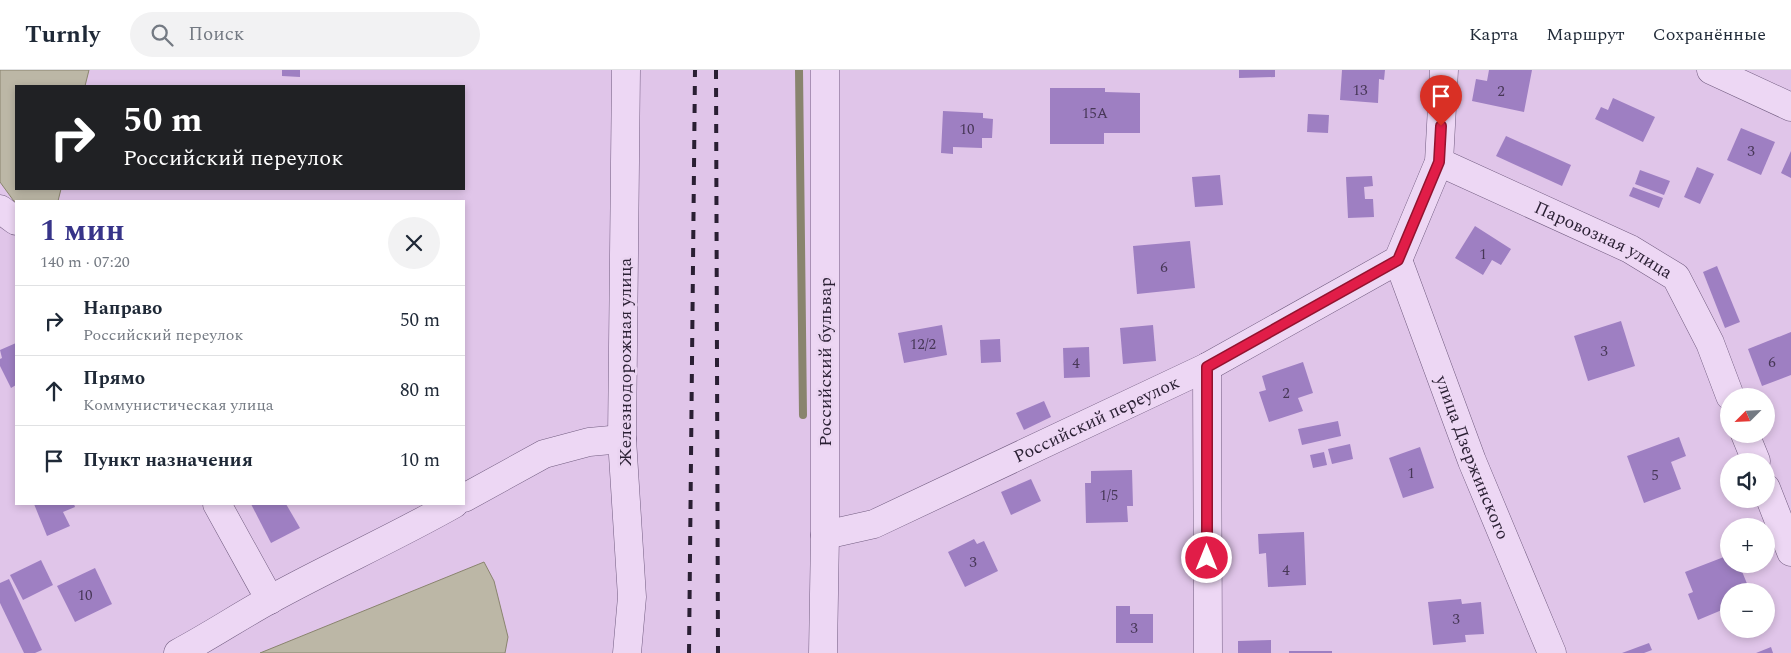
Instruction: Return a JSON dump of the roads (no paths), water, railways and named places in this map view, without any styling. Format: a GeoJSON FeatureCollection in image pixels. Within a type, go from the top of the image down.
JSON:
{"type":"FeatureCollection","features":[{"type":"Feature","properties":{"kind":"street","name":"Железнодорожная улица"},"geometry":{"type":"LineString","coordinates":[[626,70],[622,439],[632,597],[628,653]]}},
{"type":"Feature","properties":{"kind":"street","name":"Российский бульвар"},"geometry":{"type":"LineString","coordinates":[[823,653],[825,535],[825,70]]}},
{"type":"Feature","properties":{"kind":"street"},"geometry":{"type":"LineString","coordinates":[[1398,260],[1439,162],[1444,70]]}},
{"type":"Feature","properties":{"kind":"street"},"geometry":{"type":"LineString","coordinates":[[1711,70],[1791,107]]}},
{"type":"Feature","properties":{"kind":"street","name":"Паровозная улица"},"geometry":{"type":"LineString","coordinates":[[1439,162],[1630,249],[1676,278],[1710,343],[1727,388]]}},
{"type":"Feature","properties":{"kind":"street"},"geometry":{"type":"LineString","coordinates":[[0,209],[15,219]]}},
{"type":"Feature","properties":{"kind":"street","name":"Российский переулок"},"geometry":{"type":"LineString","coordinates":[[825,535],[874,524],[1207,367],[1398,260]]}},
{"type":"Feature","properties":{"kind":"street","name":"улица Дзержинского"},"geometry":{"type":"LineString","coordinates":[[1398,260],[1472,460],[1552,653]]}},
{"type":"Feature","properties":{"kind":"street"},"geometry":{"type":"LineString","coordinates":[[1207,367],[1208,653]]}},
{"type":"Feature","properties":{"kind":"street"},"geometry":{"type":"LineString","coordinates":[[465,497],[544,454],[589,442],[622,439]]}},
{"type":"Feature","properties":{"kind":"street"},"geometry":{"type":"LineString","coordinates":[[218,505],[270,600]]}},
{"type":"Feature","properties":{"kind":"street"},"geometry":{"type":"LineString","coordinates":[[178,653],[270,600],[452,505]]}},
{"type":"Feature","properties":{"kind":"street"},"geometry":{"type":"LineString","coordinates":[[1774,508],[1791,552]]}},
{"type":"Feature","properties":{"kind":"waterway"},"geometry":{"type":"LineString","coordinates":[[799,70],[803,415]]}},
{"type":"Feature","properties":{"kind":"railway"},"geometry":{"type":"LineString","coordinates":[[689,653],[695,70]]}},
{"type":"Feature","properties":{"kind":"railway"},"geometry":{"type":"LineString","coordinates":[[716,70],[718,653]]}}]}
